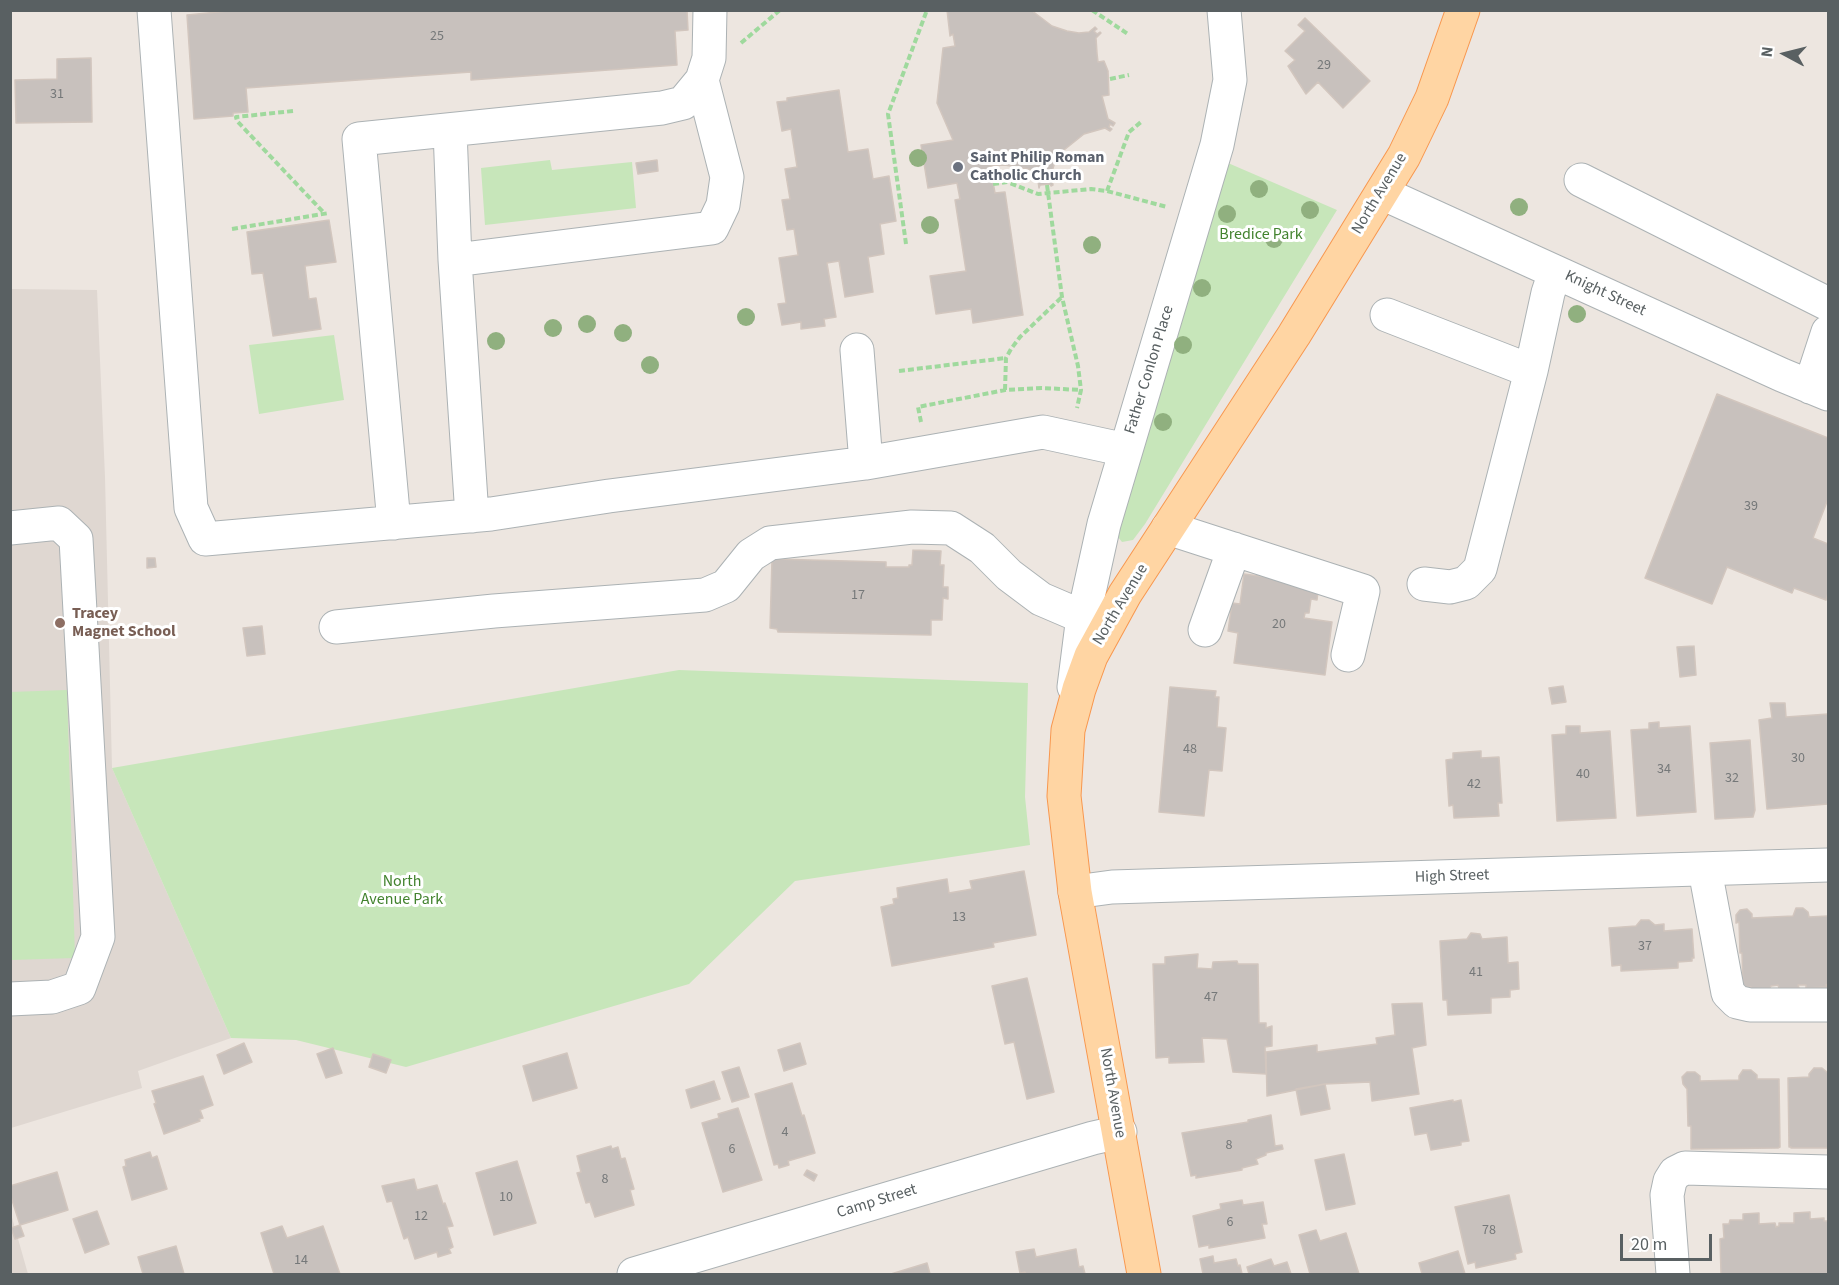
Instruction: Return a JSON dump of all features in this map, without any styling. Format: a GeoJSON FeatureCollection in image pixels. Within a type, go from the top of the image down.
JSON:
{"type":"FeatureCollection","features":[{"type":"Feature","properties":{"kind":"main road","name":"North Avenue"},"geometry":{"type":"LineString","coordinates":[[1144,1275],[1075,892],[1064,796],[1068,730],[1091,656],[1125,594],[1294,335],[1404,156],[1432,98],[1463,10]]}},
{"type":"Feature","properties":{"kind":"street"},"geometry":{"type":"LineString","coordinates":[[154,10],[191,508],[206,538],[472,516],[866,464],[1043,432],[1126,450]]}},
{"type":"Feature","properties":{"kind":"street"},"geometry":{"type":"LineString","coordinates":[[394,523],[359,139],[662,108],[683,103],[702,80],[709,58],[710,10]]}},
{"type":"Feature","properties":{"kind":"street","name":"Father Conlon Place"},"geometry":{"type":"LineString","coordinates":[[1068,730],[1083,617],[1104,524],[1217,145],[1230,80],[1224,10]]}},
{"type":"Feature","properties":{"kind":"street"},"geometry":{"type":"LineString","coordinates":[[455,260],[712,228],[723,205],[727,177],[702,80]]}},
{"type":"Feature","properties":{"kind":"street"},"geometry":{"type":"LineString","coordinates":[[450,130],[455,260],[472,516]]}},
{"type":"Feature","properties":{"kind":"street"},"geometry":{"type":"LineString","coordinates":[[1581,180],[1828,304]]}},
{"type":"Feature","properties":{"kind":"street","name":"Knight Street"},"geometry":{"type":"LineString","coordinates":[[1382,193],[1819,390]]}},
{"type":"Feature","properties":{"kind":"street"},"geometry":{"type":"LineString","coordinates":[[1424,584],[1450,587],[1466,583],[1480,569],[1555,272]]}},
{"type":"Feature","properties":{"kind":"street"},"geometry":{"type":"LineString","coordinates":[[1387,315],[1531,371]]}},
{"type":"Feature","properties":{"kind":"street"},"geometry":{"type":"LineString","coordinates":[[1819,390],[1828,332]]}},
{"type":"Feature","properties":{"kind":"street"},"geometry":{"type":"LineString","coordinates":[[857,350],[866,464]]}},
{"type":"Feature","properties":{"kind":"street"},"geometry":{"type":"LineString","coordinates":[[10,528],[59,523],[76,538],[98,938],[80,988],[52,997],[10,999]]}},
{"type":"Feature","properties":{"kind":"street"},"geometry":{"type":"LineString","coordinates":[[336,627],[495,611],[705,595],[726,586],[751,555],[770,543],[912,526],[951,528],[982,548],[1010,575],[1041,599],[1083,617]]}},
{"type":"Feature","properties":{"kind":"street"},"geometry":{"type":"LineString","coordinates":[[1168,528],[1363,591],[1348,655]]}},
{"type":"Feature","properties":{"kind":"street"},"geometry":{"type":"LineString","coordinates":[[1205,630],[1234,549]]}},
{"type":"Feature","properties":{"kind":"street","name":"High Street"},"geometry":{"type":"LineString","coordinates":[[1075,892],[1123,886],[1828,865]]}},
{"type":"Feature","properties":{"kind":"street"},"geometry":{"type":"LineString","coordinates":[[1705,870],[1728,993],[1737,1002],[1750,1005],[1828,1005]]}},
{"type":"Feature","properties":{"kind":"street","name":"Camp Street"},"geometry":{"type":"LineString","coordinates":[[634,1275],[1120,1132]]}},
{"type":"Feature","properties":{"kind":"street"},"geometry":{"type":"LineString","coordinates":[[1672,1275],[1667,1195],[1670,1181],[1675,1173],[1685,1168],[1828,1172]]}},
{"type":"Feature","properties":{"kind":"path"},"geometry":{"type":"LineString","coordinates":[[738,45],[780,10]]}},
{"type":"Feature","properties":{"kind":"path"},"geometry":{"type":"LineString","coordinates":[[906,244],[888,114],[927,10]]}},
{"type":"Feature","properties":{"kind":"path"},"geometry":{"type":"LineString","coordinates":[[1092,10],[1128,34]]}},
{"type":"Feature","properties":{"kind":"path"},"geometry":{"type":"LineString","coordinates":[[1110,79],[1130,75]]}},
{"type":"Feature","properties":{"kind":"path"},"geometry":{"type":"LineString","coordinates":[[232,230],[327,214],[237,121],[236,117],[293,111]]}},
{"type":"Feature","properties":{"kind":"path"},"geometry":{"type":"LineString","coordinates":[[1107,191],[1129,132],[1141,122]]}},
{"type":"Feature","properties":{"kind":"path"},"geometry":{"type":"LineString","coordinates":[[993,183],[1007,182],[1038,194],[1048,195],[1091,189],[1107,191],[1171,208]]}},
{"type":"Feature","properties":{"kind":"path"},"geometry":{"type":"LineString","coordinates":[[1047,185],[1062,297],[1078,366],[1081,390],[1071,438]]}},
{"type":"Feature","properties":{"kind":"path"},"geometry":{"type":"LineString","coordinates":[[1005,390],[1006,358],[1020,337],[1062,297]]}},
{"type":"Feature","properties":{"kind":"path"},"geometry":{"type":"LineString","coordinates":[[899,371],[1006,358]]}},
{"type":"Feature","properties":{"kind":"path"},"geometry":{"type":"LineString","coordinates":[[926,453],[918,407],[1005,390],[1042,388],[1081,390]]}},
{"type":"Feature","properties":{"kind":"shaded area","name":"Tracey Magnet School"},"geometry":{"type":"Polygon","coordinates":[[[11,289],[97,290],[105,477],[112,768],[231,1038],[138,1071],[142,1088],[11,1128],[11,289]]]}},
{"type":"Feature","properties":{"kind":"shaded area"},"geometry":{"type":"Polygon","coordinates":[[[11,1214],[28,1274],[11,1274],[11,1214]]]}},
{"type":"Feature","properties":{"kind":"green space"},"geometry":{"type":"Polygon","coordinates":[[[550,160],[552,170],[632,162],[636,208],[485,225],[481,168],[550,160]]]}},
{"type":"Feature","properties":{"kind":"green space","name":"Bredice Park"},"geometry":{"type":"Polygon","coordinates":[[[1228,163],[1337,210],[1145,524],[1133,540],[1122,542],[1118,537],[1119,531],[1228,163]]]}},
{"type":"Feature","properties":{"kind":"green space"},"geometry":{"type":"Polygon","coordinates":[[[334,335],[344,400],[259,414],[249,345],[334,335]]]}},
{"type":"Feature","properties":{"kind":"green space","name":"North Avenue Park"},"geometry":{"type":"Polygon","coordinates":[[[679,670],[1028,683],[1025,797],[1030,845],[795,881],[689,984],[406,1067],[296,1040],[231,1038],[112,768],[679,670]]]}},
{"type":"Feature","properties":{"kind":"green space"},"geometry":{"type":"Polygon","coordinates":[[[67,690],[75,958],[11,960],[10,692],[67,690]]]}},
{"type":"Feature","properties":{"kind":"building"},"geometry":{"type":"Polygon","coordinates":[[[238,10],[687,10],[688,30],[675,31],[677,65],[471,80],[471,72],[246,88],[248,112],[233,113],[233,116],[194,119],[187,15],[238,10]]]}},
{"type":"Feature","properties":{"kind":"building","name":"Saint Philip Roman Catholic Church"},"geometry":{"type":"Polygon","coordinates":[[[947,10],[1031,10],[1052,26],[1067,31],[1089,32],[1095,27],[1097,29],[1094,31],[1097,34],[1101,33],[1096,38],[1098,62],[1104,61],[1108,71],[1109,95],[1102,96],[1108,119],[1115,123],[1113,126],[1110,124],[1109,127],[1112,129],[1110,131],[1105,128],[1084,134],[1064,150],[1054,165],[1051,175],[1053,185],[1051,186],[1050,184],[1040,185],[1039,188],[1037,174],[1028,169],[1005,165],[990,166],[995,193],[1005,192],[1023,315],[973,323],[971,309],[936,314],[930,276],[966,271],[955,200],[960,199],[957,183],[928,188],[921,145],[953,140],[937,103],[943,48],[955,46],[953,34],[950,36],[947,10]]]}},
{"type":"Feature","properties":{"kind":"building"},"geometry":{"type":"Polygon","coordinates":[[[1305,18],[1370,81],[1343,108],[1318,82],[1306,94],[1288,66],[1295,60],[1285,51],[1305,31],[1298,25],[1305,18]]]}},
{"type":"Feature","properties":{"kind":"building"},"geometry":{"type":"Polygon","coordinates":[[[91,58],[92,122],[16,123],[15,80],[57,79],[57,59],[91,58]]]}},
{"type":"Feature","properties":{"kind":"building"},"geometry":{"type":"Polygon","coordinates":[[[839,90],[848,152],[868,149],[873,179],[889,176],[896,221],[880,224],[884,254],[868,257],[873,292],[845,297],[839,261],[827,263],[836,317],[824,319],[825,326],[801,329],[801,322],[782,325],[778,304],[786,303],[779,258],[798,255],[794,229],[787,230],[782,200],[790,199],[785,169],[797,167],[791,129],[782,131],[777,102],[787,101],[787,98],[839,90]]]}},
{"type":"Feature","properties":{"kind":"building"},"geometry":{"type":"Polygon","coordinates":[[[657,160],[658,171],[638,174],[636,163],[657,160]]]}},
{"type":"Feature","properties":{"kind":"building"},"geometry":{"type":"Polygon","coordinates":[[[329,220],[336,262],[305,266],[309,299],[316,298],[321,329],[273,336],[263,273],[252,274],[247,232],[329,220]]]}},
{"type":"Feature","properties":{"kind":"building"},"geometry":{"type":"Polygon","coordinates":[[[1717,394],[1828,438],[1828,499],[1813,538],[1828,544],[1826,600],[1794,588],[1792,593],[1727,567],[1712,604],[1645,578],[1717,394]]]}},
{"type":"Feature","properties":{"kind":"building"},"geometry":{"type":"Polygon","coordinates":[[[913,550],[941,551],[940,565],[944,565],[943,587],[948,587],[948,599],[943,598],[942,620],[931,620],[931,635],[778,632],[777,629],[770,628],[772,559],[886,562],[886,567],[909,567],[912,565],[913,550]]]}},
{"type":"Feature","properties":{"kind":"building"},"geometry":{"type":"Polygon","coordinates":[[[147,558],[155,558],[156,567],[147,568],[147,558]]]}},
{"type":"Feature","properties":{"kind":"building"},"geometry":{"type":"Polygon","coordinates":[[[1244,574],[1319,584],[1317,600],[1311,599],[1309,613],[1305,613],[1304,618],[1332,622],[1325,675],[1234,663],[1238,633],[1228,631],[1232,603],[1240,604],[1244,574]]]}},
{"type":"Feature","properties":{"kind":"building"},"geometry":{"type":"Polygon","coordinates":[[[262,626],[265,654],[247,656],[243,628],[262,626]]]}},
{"type":"Feature","properties":{"kind":"building"},"geometry":{"type":"Polygon","coordinates":[[[1694,646],[1696,675],[1680,677],[1677,647],[1694,646]]]}},
{"type":"Feature","properties":{"kind":"building"},"geometry":{"type":"Polygon","coordinates":[[[1563,686],[1566,702],[1552,704],[1549,688],[1563,686]]]}},
{"type":"Feature","properties":{"kind":"building"},"geometry":{"type":"Polygon","coordinates":[[[1170,687],[1216,691],[1215,697],[1219,697],[1217,727],[1226,728],[1222,771],[1209,770],[1204,816],[1159,812],[1170,687]]]}},
{"type":"Feature","properties":{"kind":"building"},"geometry":{"type":"Polygon","coordinates":[[[1770,703],[1785,703],[1786,717],[1828,714],[1828,804],[1767,809],[1759,720],[1772,718],[1770,703]]]}},
{"type":"Feature","properties":{"kind":"building"},"geometry":{"type":"Polygon","coordinates":[[[1659,722],[1659,728],[1690,726],[1696,812],[1637,816],[1631,730],[1649,729],[1649,723],[1659,722]]]}},
{"type":"Feature","properties":{"kind":"building"},"geometry":{"type":"Polygon","coordinates":[[[1566,726],[1580,726],[1580,733],[1610,731],[1616,818],[1557,821],[1552,735],[1566,734],[1566,726]]]}},
{"type":"Feature","properties":{"kind":"building"},"geometry":{"type":"Polygon","coordinates":[[[1750,740],[1755,810],[1753,817],[1715,819],[1710,743],[1750,740]]]}},
{"type":"Feature","properties":{"kind":"building"},"geometry":{"type":"Polygon","coordinates":[[[1481,751],[1481,758],[1499,757],[1502,803],[1498,803],[1499,816],[1454,818],[1453,805],[1449,806],[1446,760],[1453,759],[1453,753],[1481,751]]]}},
{"type":"Feature","properties":{"kind":"building"},"geometry":{"type":"Polygon","coordinates":[[[1024,871],[1036,935],[993,943],[994,947],[892,966],[881,907],[894,904],[893,899],[898,898],[897,888],[947,879],[949,893],[972,889],[970,881],[1024,871]]]}},
{"type":"Feature","properties":{"kind":"building"},"geometry":{"type":"Polygon","coordinates":[[[1796,908],[1803,908],[1808,912],[1809,917],[1828,916],[1827,987],[1806,988],[1806,985],[1798,985],[1799,988],[1779,988],[1778,985],[1751,989],[1751,987],[1743,987],[1739,922],[1736,923],[1736,915],[1740,910],[1747,909],[1752,914],[1752,918],[1793,916],[1796,908]]]}},
{"type":"Feature","properties":{"kind":"building"},"geometry":{"type":"Polygon","coordinates":[[[1641,920],[1649,920],[1655,925],[1664,924],[1664,931],[1692,929],[1694,958],[1692,961],[1678,962],[1678,968],[1621,971],[1621,965],[1612,966],[1609,928],[1636,926],[1641,920]]]}},
{"type":"Feature","properties":{"kind":"building"},"geometry":{"type":"Polygon","coordinates":[[[1471,933],[1480,934],[1482,939],[1507,937],[1508,963],[1518,962],[1519,989],[1510,990],[1510,997],[1491,998],[1491,1013],[1448,1015],[1447,1000],[1443,1000],[1440,941],[1467,939],[1471,933]]]}},
{"type":"Feature","properties":{"kind":"building"},"geometry":{"type":"Polygon","coordinates":[[[1198,954],[1197,968],[1212,969],[1213,962],[1237,961],[1238,964],[1258,964],[1259,1023],[1266,1023],[1266,1028],[1272,1026],[1272,1046],[1265,1047],[1266,1074],[1233,1072],[1227,1039],[1202,1038],[1204,1062],[1169,1063],[1169,1057],[1156,1058],[1153,964],[1165,964],[1165,957],[1198,954]]]}},
{"type":"Feature","properties":{"kind":"building"},"geometry":{"type":"Polygon","coordinates":[[[1027,978],[1054,1092],[1027,1099],[1014,1042],[1005,1044],[992,986],[1027,978]]]}},
{"type":"Feature","properties":{"kind":"building"},"geometry":{"type":"Polygon","coordinates":[[[1422,1003],[1426,1045],[1412,1048],[1419,1094],[1372,1101],[1370,1082],[1325,1084],[1267,1096],[1266,1052],[1317,1045],[1317,1052],[1377,1044],[1376,1038],[1395,1035],[1392,1004],[1422,1003]]]}},
{"type":"Feature","properties":{"kind":"building"},"geometry":{"type":"Polygon","coordinates":[[[244,1043],[252,1062],[224,1074],[217,1055],[244,1043]]]}},
{"type":"Feature","properties":{"kind":"building"},"geometry":{"type":"Polygon","coordinates":[[[800,1043],[806,1064],[784,1071],[778,1050],[800,1043]]]}},
{"type":"Feature","properties":{"kind":"building"},"geometry":{"type":"Polygon","coordinates":[[[333,1048],[342,1073],[326,1078],[317,1054],[333,1048]]]}},
{"type":"Feature","properties":{"kind":"building"},"geometry":{"type":"Polygon","coordinates":[[[567,1053],[577,1088],[533,1101],[523,1066],[567,1053]]]}},
{"type":"Feature","properties":{"kind":"building"},"geometry":{"type":"Polygon","coordinates":[[[373,1054],[391,1060],[386,1073],[369,1067],[373,1054]]]}},
{"type":"Feature","properties":{"kind":"building"},"geometry":{"type":"Polygon","coordinates":[[[739,1067],[749,1097],[732,1102],[722,1072],[739,1067]]]}},
{"type":"Feature","properties":{"kind":"building"},"geometry":{"type":"Polygon","coordinates":[[[1814,1068],[1822,1068],[1828,1073],[1828,1148],[1791,1148],[1789,1147],[1788,1078],[1809,1077],[1814,1068]]]}},
{"type":"Feature","properties":{"kind":"building"},"geometry":{"type":"Polygon","coordinates":[[[1743,1070],[1751,1070],[1757,1075],[1757,1079],[1779,1079],[1780,1147],[1691,1149],[1687,1089],[1682,1077],[1687,1072],[1695,1072],[1700,1076],[1700,1081],[1739,1080],[1743,1070]]]}},
{"type":"Feature","properties":{"kind":"building"},"geometry":{"type":"Polygon","coordinates":[[[203,1076],[213,1105],[200,1110],[203,1118],[199,1119],[200,1121],[164,1134],[152,1091],[203,1076]]]}},
{"type":"Feature","properties":{"kind":"building"},"geometry":{"type":"Polygon","coordinates":[[[714,1081],[720,1099],[691,1108],[686,1090],[714,1081]]]}},
{"type":"Feature","properties":{"kind":"building"},"geometry":{"type":"Polygon","coordinates":[[[792,1083],[815,1153],[788,1161],[789,1165],[779,1168],[778,1164],[774,1165],[755,1094],[792,1083]]]}},
{"type":"Feature","properties":{"kind":"building"},"geometry":{"type":"Polygon","coordinates":[[[1325,1084],[1330,1109],[1301,1115],[1296,1089],[1325,1084]]]}},
{"type":"Feature","properties":{"kind":"building"},"geometry":{"type":"Polygon","coordinates":[[[1453,1100],[1453,1102],[1461,1100],[1469,1141],[1461,1142],[1461,1145],[1431,1150],[1427,1133],[1415,1135],[1410,1108],[1453,1100]]]}},
{"type":"Feature","properties":{"kind":"building"},"geometry":{"type":"Polygon","coordinates":[[[738,1108],[762,1180],[723,1192],[702,1123],[719,1118],[718,1114],[738,1108]]]}},
{"type":"Feature","properties":{"kind":"building"},"geometry":{"type":"Polygon","coordinates":[[[1271,1115],[1275,1146],[1282,1145],[1283,1149],[1266,1153],[1256,1159],[1258,1164],[1242,1168],[1242,1170],[1196,1178],[1196,1175],[1191,1176],[1182,1133],[1248,1122],[1248,1120],[1271,1115]]]}},
{"type":"Feature","properties":{"kind":"building"},"geometry":{"type":"Polygon","coordinates":[[[611,1146],[612,1149],[618,1147],[621,1159],[625,1158],[634,1189],[630,1190],[634,1205],[595,1217],[590,1202],[586,1203],[577,1173],[581,1172],[577,1156],[611,1146]]]}},
{"type":"Feature","properties":{"kind":"building"},"geometry":{"type":"Polygon","coordinates":[[[150,1152],[152,1158],[157,1156],[167,1189],[132,1200],[123,1167],[126,1166],[125,1160],[150,1152]]]}},
{"type":"Feature","properties":{"kind":"building"},"geometry":{"type":"Polygon","coordinates":[[[1344,1154],[1355,1204],[1326,1210],[1315,1160],[1344,1154]]]}},
{"type":"Feature","properties":{"kind":"building"},"geometry":{"type":"Polygon","coordinates":[[[517,1161],[536,1223],[494,1235],[476,1173],[517,1161]]]}},
{"type":"Feature","properties":{"kind":"building"},"geometry":{"type":"Polygon","coordinates":[[[807,1170],[817,1175],[814,1181],[804,1175],[807,1170]]]}},
{"type":"Feature","properties":{"kind":"building"},"geometry":{"type":"Polygon","coordinates":[[[57,1172],[68,1210],[20,1225],[10,1194],[10,1186],[57,1172]]]}},
{"type":"Feature","properties":{"kind":"building"},"geometry":{"type":"Polygon","coordinates":[[[414,1179],[417,1190],[437,1185],[453,1226],[447,1227],[453,1247],[449,1249],[451,1253],[438,1257],[437,1252],[415,1259],[408,1237],[404,1239],[392,1201],[387,1202],[382,1186],[414,1179]]]}},
{"type":"Feature","properties":{"kind":"building"},"geometry":{"type":"Polygon","coordinates":[[[1509,1195],[1522,1252],[1515,1254],[1516,1259],[1476,1268],[1475,1262],[1468,1264],[1455,1207],[1509,1195]]]}},
{"type":"Feature","properties":{"kind":"building"},"geometry":{"type":"Polygon","coordinates":[[[1242,1200],[1243,1205],[1263,1202],[1267,1224],[1262,1224],[1265,1238],[1209,1248],[1209,1245],[1199,1247],[1193,1216],[1221,1209],[1220,1204],[1242,1200]]]}},
{"type":"Feature","properties":{"kind":"building"},"geometry":{"type":"Polygon","coordinates":[[[97,1211],[109,1244],[85,1253],[73,1219],[97,1211]]]}},
{"type":"Feature","properties":{"kind":"building"},"geometry":{"type":"Polygon","coordinates":[[[1810,1212],[1810,1219],[1824,1218],[1824,1221],[1828,1221],[1828,1274],[1721,1274],[1720,1239],[1724,1238],[1723,1224],[1729,1224],[1730,1220],[1743,1220],[1743,1214],[1759,1213],[1759,1224],[1775,1223],[1776,1227],[1779,1223],[1794,1223],[1794,1213],[1810,1212]]]}},
{"type":"Feature","properties":{"kind":"building"},"geometry":{"type":"Polygon","coordinates":[[[20,1225],[24,1236],[15,1239],[11,1228],[20,1225]]]}},
{"type":"Feature","properties":{"kind":"building"},"geometry":{"type":"Polygon","coordinates":[[[282,1226],[287,1238],[323,1226],[340,1274],[274,1274],[261,1233],[282,1226]]]}},
{"type":"Feature","properties":{"kind":"building"},"geometry":{"type":"Polygon","coordinates":[[[1316,1230],[1320,1241],[1346,1233],[1359,1274],[1310,1274],[1299,1235],[1316,1230]]]}},
{"type":"Feature","properties":{"kind":"building"},"geometry":{"type":"Polygon","coordinates":[[[176,1246],[184,1274],[143,1274],[138,1257],[176,1246]]]}},
{"type":"Feature","properties":{"kind":"building"},"geometry":{"type":"Polygon","coordinates":[[[1034,1249],[1036,1257],[1076,1249],[1079,1267],[1083,1266],[1085,1274],[1020,1273],[1016,1252],[1034,1249]]]}},
{"type":"Feature","properties":{"kind":"building"},"geometry":{"type":"Polygon","coordinates":[[[1458,1251],[1465,1274],[1422,1274],[1419,1263],[1458,1251]]]}},
{"type":"Feature","properties":{"kind":"building"},"geometry":{"type":"Polygon","coordinates":[[[1213,1256],[1214,1263],[1236,1259],[1242,1274],[1203,1274],[1200,1259],[1213,1256]]]}},
{"type":"Feature","properties":{"kind":"building"},"geometry":{"type":"Polygon","coordinates":[[[1271,1259],[1274,1266],[1287,1262],[1291,1274],[1249,1274],[1247,1267],[1271,1259]]]}},
{"type":"Feature","properties":{"kind":"building"},"geometry":{"type":"Polygon","coordinates":[[[927,1263],[930,1274],[891,1274],[927,1263]]]}},
{"type":"Feature","properties":{"kind":"place","name":"Saint Philip Roman Catholic Church"},"geometry":{"type":"Point","coordinates":[958,167]}},
{"type":"Feature","properties":{"kind":"place","name":"Tracey Magnet School"},"geometry":{"type":"Point","coordinates":[60,623]}}]}
